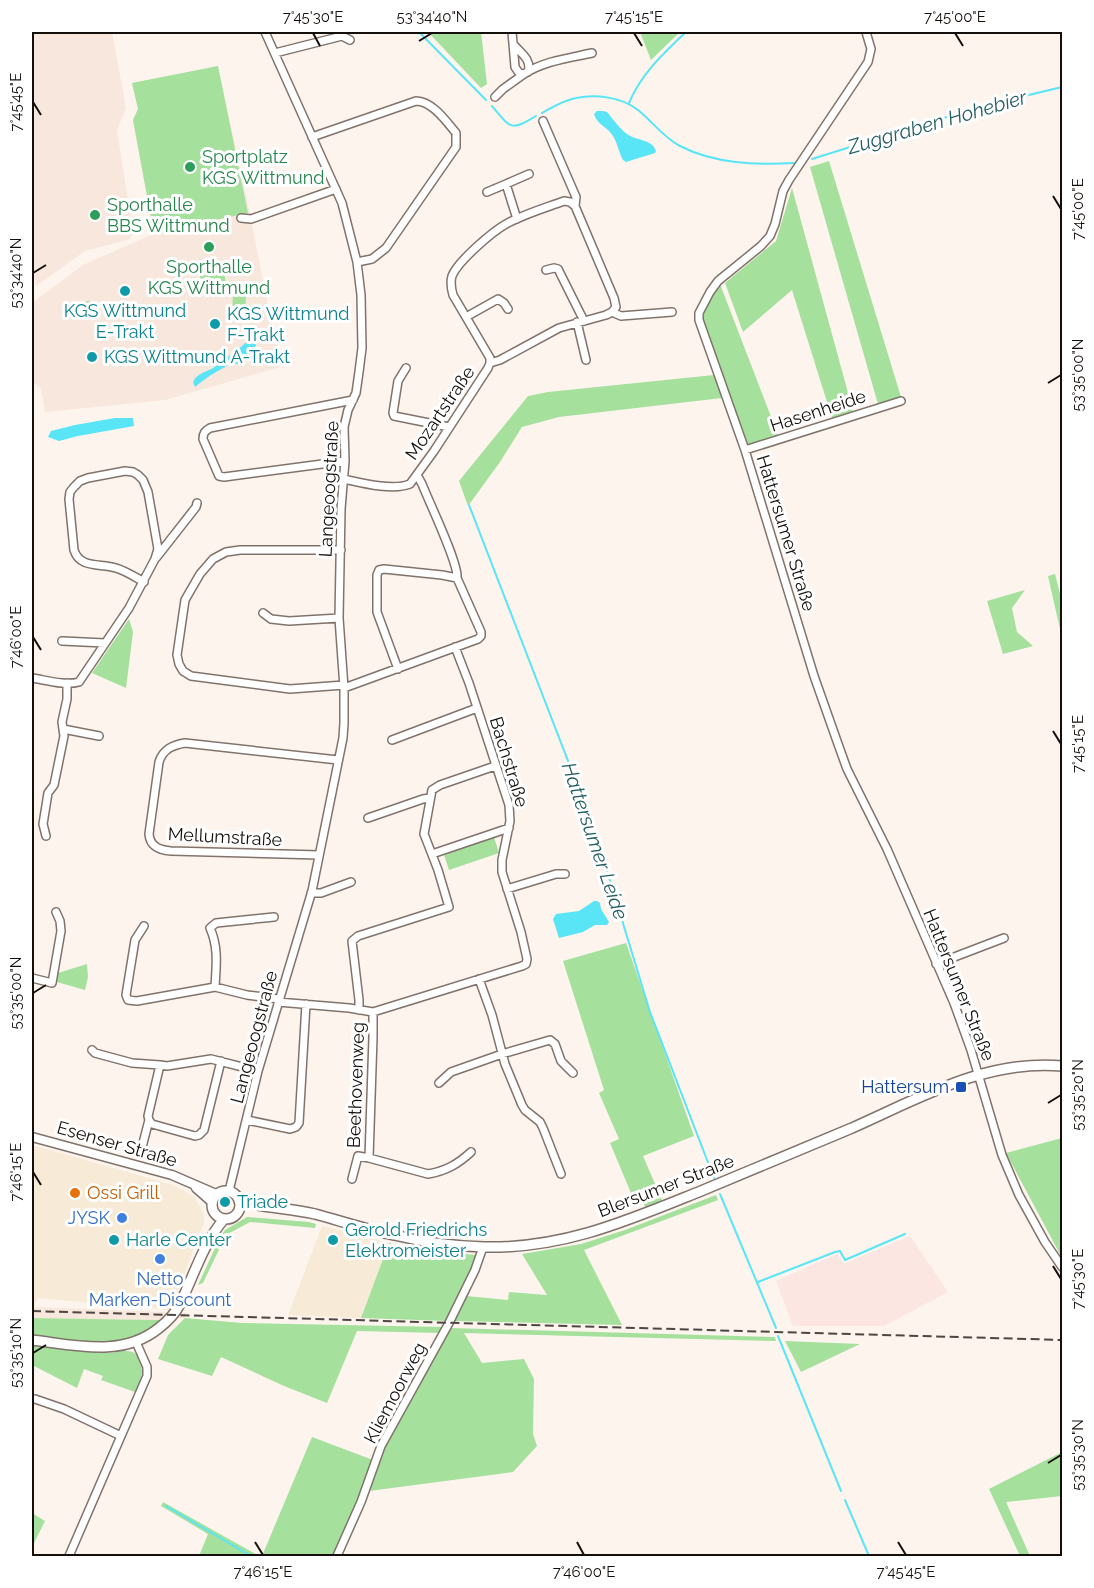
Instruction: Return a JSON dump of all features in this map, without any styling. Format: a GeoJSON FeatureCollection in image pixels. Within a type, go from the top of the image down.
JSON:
{"type":"FeatureCollection","features":[{"type":"Feature","properties":{"kind":"main road","name":"Blersumer Straße"},"geometry":{"type":"LineString","coordinates":[[239,1205],[301,1211],[424,1242],[483,1247],[521,1245],[574,1237],[620,1223],[978,1074],[1021,1066],[1062,1066]]}},
{"type":"Feature","properties":{"kind":"main road"},"geometry":{"type":"LineString","coordinates":[[220,1191],[229,1191],[237,1196],[239,1205],[233,1217],[219,1217],[213,1211],[214,1198],[220,1191]]}},
{"type":"Feature","properties":{"kind":"main road"},"geometry":{"type":"LineString","coordinates":[[32,1340],[100,1347],[125,1346],[150,1335],[168,1321],[177,1310],[219,1217]]}},
{"type":"Feature","properties":{"kind":"street","name":"Langeoogstraße"},"geometry":{"type":"LineString","coordinates":[[229,1191],[258,1071],[311,893],[344,723],[339,618],[341,508],[345,461],[344,428],[357,385],[362,348],[361,295],[357,262],[342,203],[265,32]]}},
{"type":"Feature","properties":{"kind":"street"},"geometry":{"type":"LineString","coordinates":[[512,32],[515,67],[519,73],[526,73]]}},
{"type":"Feature","properties":{"kind":"street","name":"Hattersumer Straße"},"geometry":{"type":"LineString","coordinates":[[866,32],[871,49],[868,62],[789,180],[783,191],[770,236],[718,281],[710,292],[699,312],[701,328],[745,450],[814,676],[838,744],[954,1003],[971,1050],[1002,1155],[1019,1194],[1062,1268]]}},
{"type":"Feature","properties":{"kind":"street"},"geometry":{"type":"LineString","coordinates":[[274,52],[342,36],[351,40]]}},
{"type":"Feature","properties":{"kind":"street"},"geometry":{"type":"LineString","coordinates":[[514,45],[526,59],[530,68],[526,73]]}},
{"type":"Feature","properties":{"kind":"street"},"geometry":{"type":"LineString","coordinates":[[495,97],[526,73],[552,62],[592,53]]}},
{"type":"Feature","properties":{"kind":"street"},"geometry":{"type":"LineString","coordinates":[[312,137],[416,101],[422,101],[428,105],[456,133],[456,147],[386,248],[372,259],[357,262]]}},
{"type":"Feature","properties":{"kind":"street"},"geometry":{"type":"LineString","coordinates":[[543,122],[576,197],[575,206],[615,298],[616,307],[612,312],[621,316],[672,312]]}},
{"type":"Feature","properties":{"kind":"street"},"geometry":{"type":"LineString","coordinates":[[487,192],[529,174]]}},
{"type":"Feature","properties":{"kind":"street"},"geometry":{"type":"LineString","coordinates":[[506,184],[517,219]]}},
{"type":"Feature","properties":{"kind":"street"},"geometry":{"type":"LineString","coordinates":[[241,218],[251,219],[336,189]]}},
{"type":"Feature","properties":{"kind":"street","name":"Mozartstraße"},"geometry":{"type":"LineString","coordinates":[[344,479],[368,484],[404,486],[410,484],[417,476],[490,363],[488,354],[453,295],[451,278],[454,272],[481,243],[506,224],[564,201],[575,206]]}},
{"type":"Feature","properties":{"kind":"street"},"geometry":{"type":"LineString","coordinates":[[546,270],[558,269],[580,322],[586,360]]}},
{"type":"Feature","properties":{"kind":"street"},"geometry":{"type":"LineString","coordinates":[[466,317],[498,299],[508,309]]}},
{"type":"Feature","properties":{"kind":"street","name":"Mozartstraße"},"geometry":{"type":"LineString","coordinates":[[490,363],[500,360],[559,328],[612,312]]}},
{"type":"Feature","properties":{"kind":"street"},"geometry":{"type":"LineString","coordinates":[[406,368],[398,381],[394,416],[449,427]]}},
{"type":"Feature","properties":{"kind":"street"},"geometry":{"type":"LineString","coordinates":[[345,461],[224,477],[219,476],[209,456],[203,434],[210,428],[353,400]]}},
{"type":"Feature","properties":{"kind":"street","name":"Hasenheide"},"geometry":{"type":"LineString","coordinates":[[745,450],[901,401]]}},
{"type":"Feature","properties":{"kind":"street"},"geometry":{"type":"LineString","coordinates":[[32,678],[67,683],[79,682],[129,608],[144,582],[158,549],[148,492],[146,485],[138,475],[126,471],[80,481],[70,492],[69,499],[76,556],[86,564],[117,568],[144,582]]}},
{"type":"Feature","properties":{"kind":"street"},"geometry":{"type":"LineString","coordinates":[[341,550],[240,550],[226,552],[213,559],[200,574],[185,600],[177,655],[183,671],[190,676],[290,689],[344,686],[398,669],[478,639],[481,632],[457,578],[458,572],[451,554],[417,476]]}},
{"type":"Feature","properties":{"kind":"street"},"geometry":{"type":"LineString","coordinates":[[155,559],[197,503]]}},
{"type":"Feature","properties":{"kind":"street"},"geometry":{"type":"LineString","coordinates":[[398,669],[377,612],[379,570],[384,568],[457,578]]}},
{"type":"Feature","properties":{"kind":"street"},"geometry":{"type":"LineString","coordinates":[[262,613],[272,619],[289,621],[339,618]]}},
{"type":"Feature","properties":{"kind":"street"},"geometry":{"type":"LineString","coordinates":[[62,641],[105,643]]}},
{"type":"Feature","properties":{"kind":"street","name":"Bachstraße"},"geometry":{"type":"LineString","coordinates":[[216,987],[260,997],[373,1012],[526,964],[521,932],[502,872],[502,860],[510,821],[509,805],[455,647]]}},
{"type":"Feature","properties":{"kind":"street"},"geometry":{"type":"LineString","coordinates":[[46,836],[43,824],[44,814],[48,793],[54,785],[64,736],[62,723],[67,699],[67,683]]}},
{"type":"Feature","properties":{"kind":"street"},"geometry":{"type":"LineString","coordinates":[[392,740],[477,708]]}},
{"type":"Feature","properties":{"kind":"street"},"geometry":{"type":"LineString","coordinates":[[63,729],[99,736]]}},
{"type":"Feature","properties":{"kind":"street","name":"Mellumstraße"},"geometry":{"type":"LineString","coordinates":[[319,855],[160,850],[150,841],[149,834],[159,762],[166,750],[174,745],[185,743],[338,760]]}},
{"type":"Feature","properties":{"kind":"street"},"geometry":{"type":"LineString","coordinates":[[359,1010],[352,940],[358,936],[449,907],[424,834],[432,790],[495,766]]}},
{"type":"Feature","properties":{"kind":"street"},"geometry":{"type":"LineString","coordinates":[[368,818],[430,798]]}},
{"type":"Feature","properties":{"kind":"street"},"geometry":{"type":"LineString","coordinates":[[432,854],[508,828]]}},
{"type":"Feature","properties":{"kind":"street"},"geometry":{"type":"LineString","coordinates":[[507,889],[556,874],[565,874]]}},
{"type":"Feature","properties":{"kind":"street"},"geometry":{"type":"LineString","coordinates":[[311,893],[321,893],[351,882]]}},
{"type":"Feature","properties":{"kind":"street"},"geometry":{"type":"LineString","coordinates":[[32,978],[52,983],[61,932],[56,912]]}},
{"type":"Feature","properties":{"kind":"street"},"geometry":{"type":"LineString","coordinates":[[144,926],[135,940],[126,995],[128,1000],[136,1001],[216,987],[217,950],[210,928],[216,923],[274,916]]}},
{"type":"Feature","properties":{"kind":"street"},"geometry":{"type":"LineString","coordinates":[[936,963],[1004,938]]}},
{"type":"Feature","properties":{"kind":"street"},"geometry":{"type":"LineString","coordinates":[[479,979],[492,1015],[502,1054],[522,1105],[540,1122],[561,1174]]}},
{"type":"Feature","properties":{"kind":"street"},"geometry":{"type":"LineString","coordinates":[[247,1120],[290,1129],[299,1123],[306,1004]]}},
{"type":"Feature","properties":{"kind":"street","name":"Beethovenweg"},"geometry":{"type":"LineString","coordinates":[[369,1158],[373,1012]]}},
{"type":"Feature","properties":{"kind":"street"},"geometry":{"type":"LineString","coordinates":[[440,1083],[452,1072],[550,1040],[555,1044],[561,1061],[573,1073]]}},
{"type":"Feature","properties":{"kind":"street"},"geometry":{"type":"LineString","coordinates":[[92,1050],[95,1053],[132,1063],[167,1066],[211,1059],[258,1071]]}},
{"type":"Feature","properties":{"kind":"street"},"geometry":{"type":"LineString","coordinates":[[149,1120],[152,1124],[195,1136],[202,1133],[220,1061]]}},
{"type":"Feature","properties":{"kind":"street"},"geometry":{"type":"LineString","coordinates":[[142,1147],[159,1065]]}},
{"type":"Feature","properties":{"kind":"street","name":"Esenser Straße"},"geometry":{"type":"LineString","coordinates":[[32,1137],[165,1173],[214,1198]]}},
{"type":"Feature","properties":{"kind":"street","name":"Beethovenweg"},"geometry":{"type":"LineString","coordinates":[[352,1179],[358,1156],[428,1174],[459,1164],[471,1152]]}},
{"type":"Feature","properties":{"kind":"street","name":"Kliemoorweg"},"geometry":{"type":"LineString","coordinates":[[338,1557],[381,1446],[449,1323],[475,1270],[483,1247]]}},
{"type":"Feature","properties":{"kind":"street"},"geometry":{"type":"LineString","coordinates":[[69,1557],[147,1376],[147,1367],[136,1342]]}},
{"type":"Feature","properties":{"kind":"street"},"geometry":{"type":"LineString","coordinates":[[34,1399],[64,1409],[121,1436]]}},
{"type":"Feature","properties":{"kind":"shaded area"},"geometry":{"type":"Polygon","coordinates":[[[32,32],[112,32],[126,108],[117,130],[133,233],[130,239],[85,251],[36,286],[32,257],[32,32]]]}},
{"type":"Feature","properties":{"kind":"shaded area"},"geometry":{"type":"Polygon","coordinates":[[[218,66],[280,367],[165,400],[45,412],[41,388],[32,382],[32,303],[83,265],[153,234],[133,120],[138,109],[132,83],[218,66]]]}},
{"type":"Feature","properties":{"kind":"shaded area"},"geometry":{"type":"Polygon","coordinates":[[[32,1145],[173,1185],[195,1197],[204,1215],[204,1223],[172,1306],[168,1310],[37,1298],[32,1307],[32,1145]]]}},
{"type":"Feature","properties":{"kind":"shaded area"},"geometry":{"type":"Polygon","coordinates":[[[322,1226],[389,1243],[361,1318],[288,1315],[322,1226]]]}},
{"type":"Feature","properties":{"kind":"shaded area"},"geometry":{"type":"Polygon","coordinates":[[[910,1236],[948,1292],[884,1326],[793,1326],[776,1281],[837,1254],[844,1264],[910,1236]]]}},
{"type":"Feature","properties":{"kind":"shaded area"},"geometry":{"type":"Polygon","coordinates":[[[32,1307],[187,1313],[185,1318],[155,1320],[32,1318],[32,1307]]]}},
{"type":"Feature","properties":{"kind":"green space"},"geometry":{"type":"Polygon","coordinates":[[[428,32],[481,32],[487,84],[481,88],[428,32]]]}},
{"type":"Feature","properties":{"kind":"green space"},"geometry":{"type":"Polygon","coordinates":[[[640,32],[680,32],[651,60],[640,32]]]}},
{"type":"Feature","properties":{"kind":"green space","name":"Sportplatz KGS Wittmund"},"geometry":{"type":"Polygon","coordinates":[[[218,66],[248,213],[154,233],[133,120],[138,109],[132,83],[218,66]]]}},
{"type":"Feature","properties":{"kind":"green space"},"geometry":{"type":"Polygon","coordinates":[[[829,161],[901,397],[878,404],[810,167],[829,161]]]}},
{"type":"Feature","properties":{"kind":"green space"},"geometry":{"type":"Polygon","coordinates":[[[792,188],[853,411],[832,418],[792,290],[743,332],[725,283],[776,241],[792,188]]]}},
{"type":"Feature","properties":{"kind":"green space"},"geometry":{"type":"Polygon","coordinates":[[[224,272],[226,285],[202,289],[200,276],[224,272]]]}},
{"type":"Feature","properties":{"kind":"green space"},"geometry":{"type":"Polygon","coordinates":[[[720,284],[778,435],[749,446],[705,333],[703,319],[705,307],[720,284]]]}},
{"type":"Feature","properties":{"kind":"green space"},"geometry":{"type":"Polygon","coordinates":[[[233,293],[246,294],[245,315],[232,314],[233,293]]]}},
{"type":"Feature","properties":{"kind":"green space"},"geometry":{"type":"Polygon","coordinates":[[[90,301],[91,312],[73,314],[71,303],[90,301]]]}},
{"type":"Feature","properties":{"kind":"green space"},"geometry":{"type":"Polygon","coordinates":[[[714,375],[722,398],[559,417],[522,427],[468,506],[459,481],[528,396],[714,375]]]}},
{"type":"Feature","properties":{"kind":"green space"},"geometry":{"type":"Polygon","coordinates":[[[1055,574],[1062,602],[1062,638],[1048,576],[1055,574]]]}},
{"type":"Feature","properties":{"kind":"green space"},"geometry":{"type":"Polygon","coordinates":[[[1025,590],[1012,608],[1017,632],[1033,646],[1003,654],[987,601],[1025,590]]]}},
{"type":"Feature","properties":{"kind":"green space"},"geometry":{"type":"Polygon","coordinates":[[[129,619],[133,632],[126,688],[92,673],[129,619]]]}},
{"type":"Feature","properties":{"kind":"green space"},"geometry":{"type":"Polygon","coordinates":[[[494,837],[499,853],[449,870],[444,855],[494,837]]]}},
{"type":"Feature","properties":{"kind":"green space"},"geometry":{"type":"Polygon","coordinates":[[[626,943],[694,1136],[643,1156],[662,1200],[646,1209],[638,1190],[631,1193],[610,1143],[619,1139],[599,1093],[604,1090],[563,961],[626,943]]]}},
{"type":"Feature","properties":{"kind":"green space"},"geometry":{"type":"Polygon","coordinates":[[[87,964],[88,977],[85,990],[57,982],[58,973],[87,964]]]}},
{"type":"Feature","properties":{"kind":"green space"},"geometry":{"type":"Polygon","coordinates":[[[1062,1138],[1062,1258],[1006,1153],[1062,1138]]]}},
{"type":"Feature","properties":{"kind":"green space"},"geometry":{"type":"Polygon","coordinates":[[[716,1195],[718,1200],[584,1250],[622,1325],[454,1321],[466,1296],[508,1300],[509,1292],[547,1295],[522,1254],[581,1244],[625,1230],[716,1195]]]}},
{"type":"Feature","properties":{"kind":"green space"},"geometry":{"type":"Polygon","coordinates":[[[247,1217],[316,1224],[315,1228],[250,1222],[226,1235],[203,1283],[198,1285],[221,1235],[225,1230],[247,1217]]]}},
{"type":"Feature","properties":{"kind":"green space"},"geometry":{"type":"Polygon","coordinates":[[[389,1243],[413,1249],[477,1255],[447,1321],[361,1318],[389,1243]]]}},
{"type":"Feature","properties":{"kind":"green space"},"geometry":{"type":"Polygon","coordinates":[[[32,1318],[162,1320],[139,1336],[100,1343],[32,1336],[32,1318]]]}},
{"type":"Feature","properties":{"kind":"green space"},"geometry":{"type":"Polygon","coordinates":[[[185,1318],[242,1323],[445,1327],[441,1333],[357,1331],[327,1403],[221,1357],[212,1376],[158,1359],[168,1335],[185,1318]]]}},
{"type":"Feature","properties":{"kind":"green space"},"geometry":{"type":"Polygon","coordinates":[[[451,1328],[775,1337],[776,1341],[464,1333],[482,1363],[524,1359],[534,1379],[533,1434],[537,1446],[513,1472],[369,1491],[386,1446],[451,1328]]]}},
{"type":"Feature","properties":{"kind":"green space"},"geometry":{"type":"Polygon","coordinates":[[[785,1341],[860,1344],[801,1372],[785,1341]]]}},
{"type":"Feature","properties":{"kind":"green space"},"geometry":{"type":"Polygon","coordinates":[[[32,1345],[134,1353],[141,1361],[142,1367],[138,1391],[135,1392],[101,1380],[103,1376],[84,1369],[77,1388],[32,1365],[32,1345]]]}},
{"type":"Feature","properties":{"kind":"green space"},"geometry":{"type":"Polygon","coordinates":[[[312,1437],[373,1460],[358,1500],[334,1556],[262,1556],[312,1437]]]}},
{"type":"Feature","properties":{"kind":"green space"},"geometry":{"type":"Polygon","coordinates":[[[1062,1452],[1062,1496],[1006,1502],[1030,1556],[1020,1556],[989,1489],[1062,1452]]]}},
{"type":"Feature","properties":{"kind":"green space"},"geometry":{"type":"Polygon","coordinates":[[[163,1502],[259,1556],[199,1556],[208,1534],[161,1506],[163,1502]]]}},
{"type":"Feature","properties":{"kind":"green space"},"geometry":{"type":"Polygon","coordinates":[[[32,1513],[45,1521],[32,1547],[32,1513]]]}},
{"type":"Feature","properties":{"kind":"water"},"geometry":{"type":"Polygon","coordinates":[[[597,111],[607,112],[627,134],[651,144],[655,153],[626,162],[623,160],[613,136],[595,118],[594,114],[597,111]]]}},
{"type":"Feature","properties":{"kind":"water"},"geometry":{"type":"Polygon","coordinates":[[[256,330],[264,331],[256,340],[255,348],[247,359],[240,363],[230,364],[195,387],[193,382],[197,376],[216,366],[243,345],[256,330]]]}},
{"type":"Feature","properties":{"kind":"water"},"geometry":{"type":"Polygon","coordinates":[[[115,418],[133,418],[134,426],[59,441],[48,437],[51,431],[115,418]]]}},
{"type":"Feature","properties":{"kind":"water"},"geometry":{"type":"Polygon","coordinates":[[[594,901],[600,903],[609,922],[607,925],[595,925],[583,932],[559,938],[553,919],[556,914],[579,911],[594,901]]]}},
{"type":"Feature","properties":{"kind":"waterway"},"geometry":{"type":"LineString","coordinates":[[419,32],[486,100]]}},
{"type":"Feature","properties":{"kind":"waterway"},"geometry":{"type":"LineString","coordinates":[[629,103],[647,73],[686,32]]}},
{"type":"Feature","properties":{"kind":"waterway","name":"Zuggraben Hohebier"},"geometry":{"type":"LineString","coordinates":[[812,159],[933,121],[1062,87]]}},
{"type":"Feature","properties":{"kind":"waterway","name":"Zuggraben Hohebier"},"geometry":{"type":"LineString","coordinates":[[542,113],[572,99],[592,96],[617,99],[643,114],[669,139],[693,152],[736,162],[794,163]]}},
{"type":"Feature","properties":{"kind":"waterway"},"geometry":{"type":"LineString","coordinates":[[492,106],[511,125],[516,126],[536,116]]}},
{"type":"Feature","properties":{"kind":"waterway","name":"Hattersumer Leide"},"geometry":{"type":"LineString","coordinates":[[469,505],[594,828],[650,1012],[714,1178]]}},
{"type":"Feature","properties":{"kind":"waterway","name":"Hattersumer Leide"},"geometry":{"type":"LineString","coordinates":[[720,1194],[776,1328]]}},
{"type":"Feature","properties":{"kind":"waterway"},"geometry":{"type":"LineString","coordinates":[[758,1282],[835,1252],[840,1251],[845,1260],[905,1234]]}},
{"type":"Feature","properties":{"kind":"waterway","name":"Hattersumer Leide"},"geometry":{"type":"LineString","coordinates":[[778,1336],[841,1491]]}},
{"type":"Feature","properties":{"kind":"waterway","name":"Hattersumer Leide"},"geometry":{"type":"LineString","coordinates":[[845,1500],[869,1556]]}},
{"type":"Feature","properties":{"kind":"waterway"},"geometry":{"type":"LineString","coordinates":[[166,1506],[251,1556]]}},
{"type":"Feature","properties":{"kind":"railway"},"geometry":{"type":"LineString","coordinates":[[32,1311],[1062,1340]]}},
{"type":"Feature","properties":{"kind":"place","name":"Sportplatz KGS Wittmund"},"geometry":{"type":"Point","coordinates":[190,167]}},
{"type":"Feature","properties":{"kind":"place","name":"Sporthalle BBS Wittmund"},"geometry":{"type":"Point","coordinates":[95,215]}},
{"type":"Feature","properties":{"kind":"place","name":"Sporthalle KGS Wittmund"},"geometry":{"type":"Point","coordinates":[209,247]}},
{"type":"Feature","properties":{"kind":"place","name":"KGS Wittmund E-Trakt"},"geometry":{"type":"Point","coordinates":[125,291]}},
{"type":"Feature","properties":{"kind":"place","name":"KGS Wittmund F-Trakt"},"geometry":{"type":"Point","coordinates":[215,324]}},
{"type":"Feature","properties":{"kind":"place","name":"KGS Wittmund A-Trakt"},"geometry":{"type":"Point","coordinates":[92,357]}},
{"type":"Feature","properties":{"kind":"place","name":"Hattersum"},"geometry":{"type":"Point","coordinates":[961,1087]}},
{"type":"Feature","properties":{"kind":"place","name":"Ossi Grill"},"geometry":{"type":"Point","coordinates":[75,1193]}},
{"type":"Feature","properties":{"kind":"place","name":"Triade"},"geometry":{"type":"Point","coordinates":[225,1202]}},
{"type":"Feature","properties":{"kind":"place","name":"JYSK"},"geometry":{"type":"Point","coordinates":[122,1218]}},
{"type":"Feature","properties":{"kind":"place","name":"Harle Center"},"geometry":{"type":"Point","coordinates":[114,1240]}},
{"type":"Feature","properties":{"kind":"place","name":"Gerold Friedrichs Elektromeister"},"geometry":{"type":"Point","coordinates":[333,1240]}},
{"type":"Feature","properties":{"kind":"place","name":"Netto Marken-Discount"},"geometry":{"type":"Point","coordinates":[160,1259]}}]}
